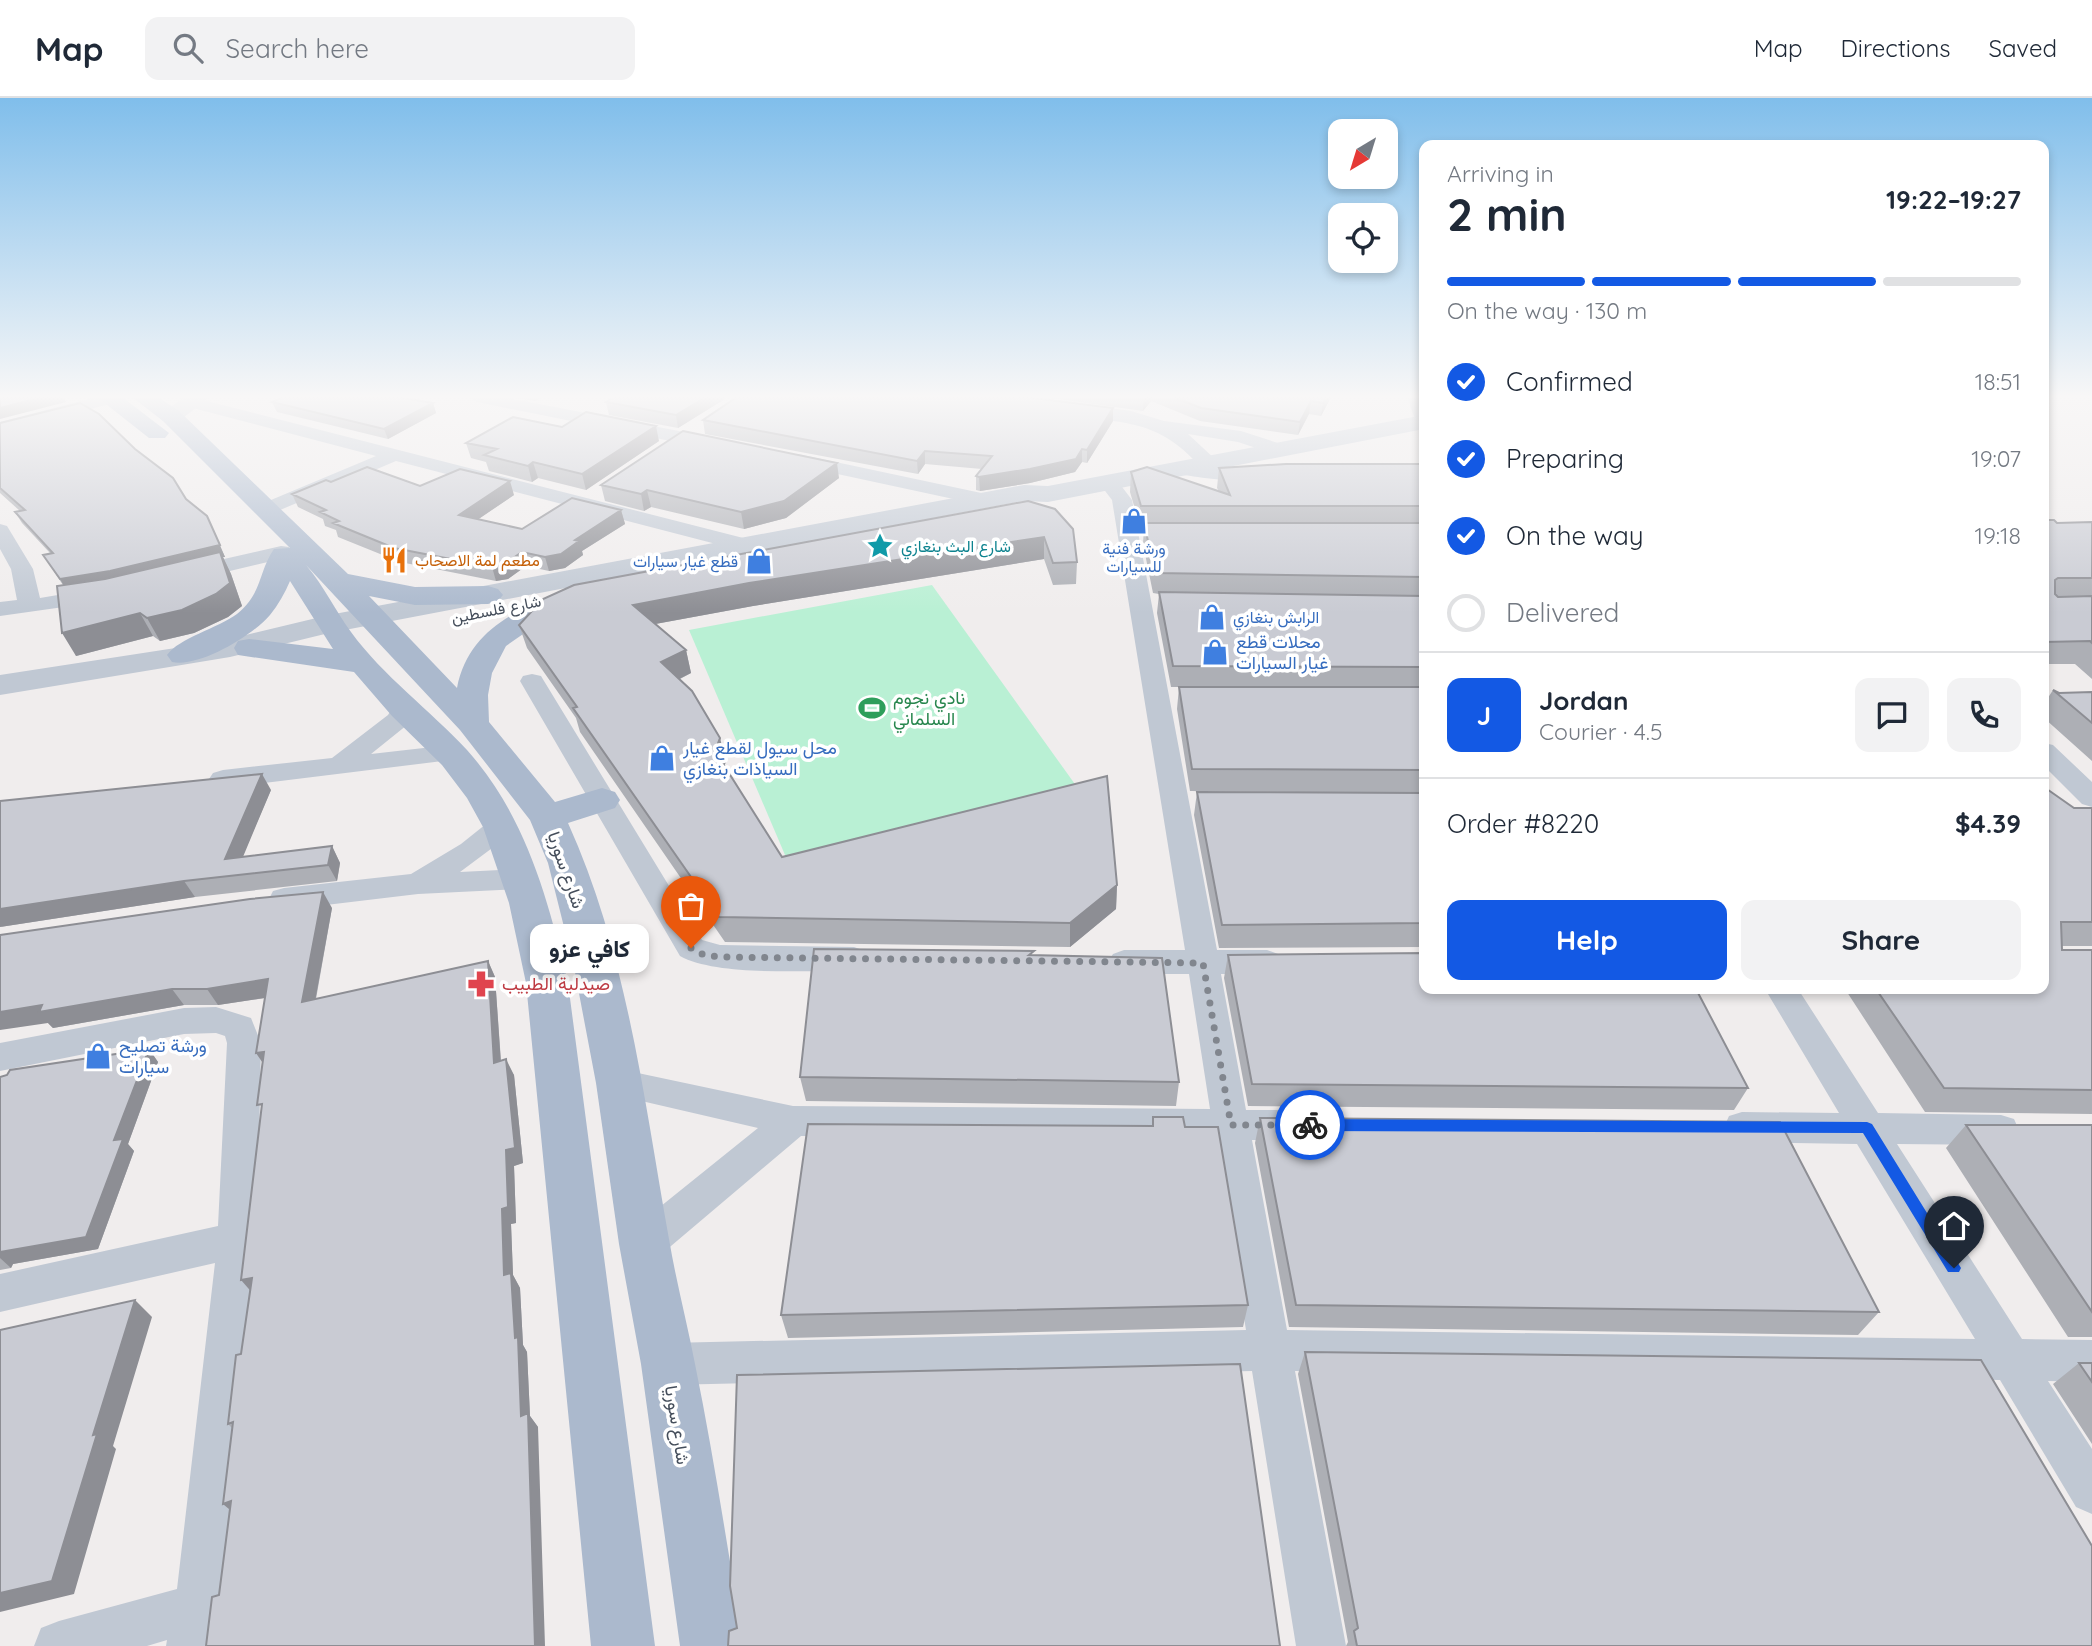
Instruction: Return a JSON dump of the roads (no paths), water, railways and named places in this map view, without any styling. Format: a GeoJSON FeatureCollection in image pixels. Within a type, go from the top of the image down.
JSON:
{"type":"FeatureCollection","features":[{"type":"Feature","properties":{"kind":"main road"},"geometry":{"type":"LineString","coordinates":[[197,469],[283,554],[314,593],[354,626]]}},
{"type":"Feature","properties":{"kind":"main road","name":"شارع سوريا"},"geometry":{"type":"LineString","coordinates":[[229,469],[266,509],[354,626],[404,709],[461,738],[483,794],[501,827],[529,903],[547,983],[623,1646]]}},
{"type":"Feature","properties":{"kind":"main road"},"geometry":{"type":"LineString","coordinates":[[183,654],[215,640],[257,613],[277,584],[283,554]]}},
{"type":"Feature","properties":{"kind":"main road"},"geometry":{"type":"LineString","coordinates":[[461,738],[476,666],[489,646],[506,629],[527,617],[583,593]]}},
{"type":"Feature","properties":{"kind":"main road"},"geometry":{"type":"LineString","coordinates":[[240,648],[329,657],[354,626],[415,596],[488,595]]}},
{"type":"Feature","properties":{"kind":"main road","name":"شارع سوريا"},"geometry":{"type":"LineString","coordinates":[[354,626],[461,738],[547,817],[568,863],[595,967],[619,1083],[644,1244],[668,1364],[712,1646]]}},
{"type":"Feature","properties":{"kind":"main road"},"geometry":{"type":"LineString","coordinates":[[547,817],[602,800]]}},
{"type":"Feature","properties":{"kind":"street"},"geometry":{"type":"LineString","coordinates":[[266,509],[360,469]]}},
{"type":"Feature","properties":{"kind":"street"},"geometry":{"type":"LineString","coordinates":[[447,469],[585,502],[747,546]]}},
{"type":"Feature","properties":{"kind":"street"},"geometry":{"type":"LineString","coordinates":[[838,469],[986,500]]}},
{"type":"Feature","properties":{"kind":"street","name":"شارع فلسطين"},"geometry":{"type":"LineString","coordinates":[[354,626],[583,593],[1024,504],[1048,494],[1180,469]]}},
{"type":"Feature","properties":{"kind":"street"},"geometry":{"type":"LineString","coordinates":[[1182,469],[1209,474],[1236,469]]}},
{"type":"Feature","properties":{"kind":"street"},"geometry":{"type":"LineString","coordinates":[[1109,483],[1142,535],[1189,803],[1203,963],[1321,1646]]}},
{"type":"Feature","properties":{"kind":"street"},"geometry":{"type":"LineString","coordinates":[[585,502],[607,488]]}},
{"type":"Feature","properties":{"kind":"street","name":"شارع فلسطين"},"geometry":{"type":"LineString","coordinates":[[0,686],[183,654],[240,648],[354,626],[488,595],[986,500],[1024,493],[1048,494]]}},
{"type":"Feature","properties":{"kind":"street"},"geometry":{"type":"LineString","coordinates":[[0,530],[22,569],[30,606]]}},
{"type":"Feature","properties":{"kind":"street"},"geometry":{"type":"LineString","coordinates":[[161,581],[283,554]]}},
{"type":"Feature","properties":{"kind":"street"},"geometry":{"type":"LineString","coordinates":[[0,609],[117,592]]}},
{"type":"Feature","properties":{"kind":"street"},"geometry":{"type":"LineString","coordinates":[[532,681],[691,948],[704,955],[720,957],[881,959]]}},
{"type":"Feature","properties":{"kind":"street"},"geometry":{"type":"LineString","coordinates":[[340,765],[398,720],[404,709]]}},
{"type":"Feature","properties":{"kind":"street"},"geometry":{"type":"LineString","coordinates":[[204,781],[340,765],[461,738]]}},
{"type":"Feature","properties":{"kind":"street"},"geometry":{"type":"LineString","coordinates":[[2049,758],[2084,806]]}},
{"type":"Feature","properties":{"kind":"street"},"geometry":{"type":"LineString","coordinates":[[418,884],[471,851],[501,827]]}},
{"type":"Feature","properties":{"kind":"street"},"geometry":{"type":"LineString","coordinates":[[249,904],[418,884],[520,879]]}},
{"type":"Feature","properties":{"kind":"street"},"geometry":{"type":"LineString","coordinates":[[1091,962],[1300,962]]}},
{"type":"Feature","properties":{"kind":"street"},"geometry":{"type":"LineString","coordinates":[[1784,994],[2092,1491]]}},
{"type":"Feature","properties":{"kind":"street"},"geometry":{"type":"LineString","coordinates":[[0,1057],[184,1021],[216,1020],[239,1027],[244,1043],[237,1240],[195,1626],[59,1646]]}},
{"type":"Feature","properties":{"kind":"street"},"geometry":{"type":"LineString","coordinates":[[619,1083],[793,1121],[1328,1125]]}},
{"type":"Feature","properties":{"kind":"street"},"geometry":{"type":"LineString","coordinates":[[644,1244],[793,1121]]}},
{"type":"Feature","properties":{"kind":"street"},"geometry":{"type":"LineString","coordinates":[[1715,1127],[2039,1130]]}},
{"type":"Feature","properties":{"kind":"street"},"geometry":{"type":"LineString","coordinates":[[0,1293],[237,1240]]}},
{"type":"Feature","properties":{"kind":"street"},"geometry":{"type":"LineString","coordinates":[[668,1364],[1269,1350],[2092,1361]]}},
{"type":"Feature","properties":{"kind":"place","name":"ورشة فنية للسيارات"},"geometry":{"type":"Point","coordinates":[1134,521]}},
{"type":"Feature","properties":{"kind":"place","name":"شارع البث بنغازي"},"geometry":{"type":"Point","coordinates":[880,546]}},
{"type":"Feature","properties":{"kind":"place","name":"مطعم لمة الاصحاب"},"geometry":{"type":"Point","coordinates":[394,560]}},
{"type":"Feature","properties":{"kind":"place","name":"قطع غيار سيارات"},"geometry":{"type":"Point","coordinates":[759,561]}},
{"type":"Feature","properties":{"kind":"place","name":"الرابش بنغازي"},"geometry":{"type":"Point","coordinates":[1212,617]}},
{"type":"Feature","properties":{"kind":"place","name":"محلات قطع غيار السيارات"},"geometry":{"type":"Point","coordinates":[1215,652]}},
{"type":"Feature","properties":{"kind":"place","name":"نادي نجوم السلماني"},"geometry":{"type":"Point","coordinates":[872,708]}},
{"type":"Feature","properties":{"kind":"place","name":"محل سيول لقطع غيار السياذات بنغازي"},"geometry":{"type":"Point","coordinates":[662,758]}},
{"type":"Feature","properties":{"kind":"place","name":"كافي عزو"},"geometry":{"type":"Point","coordinates":[691,948]}},
{"type":"Feature","properties":{"kind":"place","name":"صيدلية الطبيب"},"geometry":{"type":"Point","coordinates":[481,984]}},
{"type":"Feature","properties":{"kind":"place","name":"ورشة تصليح سيارات"},"geometry":{"type":"Point","coordinates":[98,1056]}}]}
